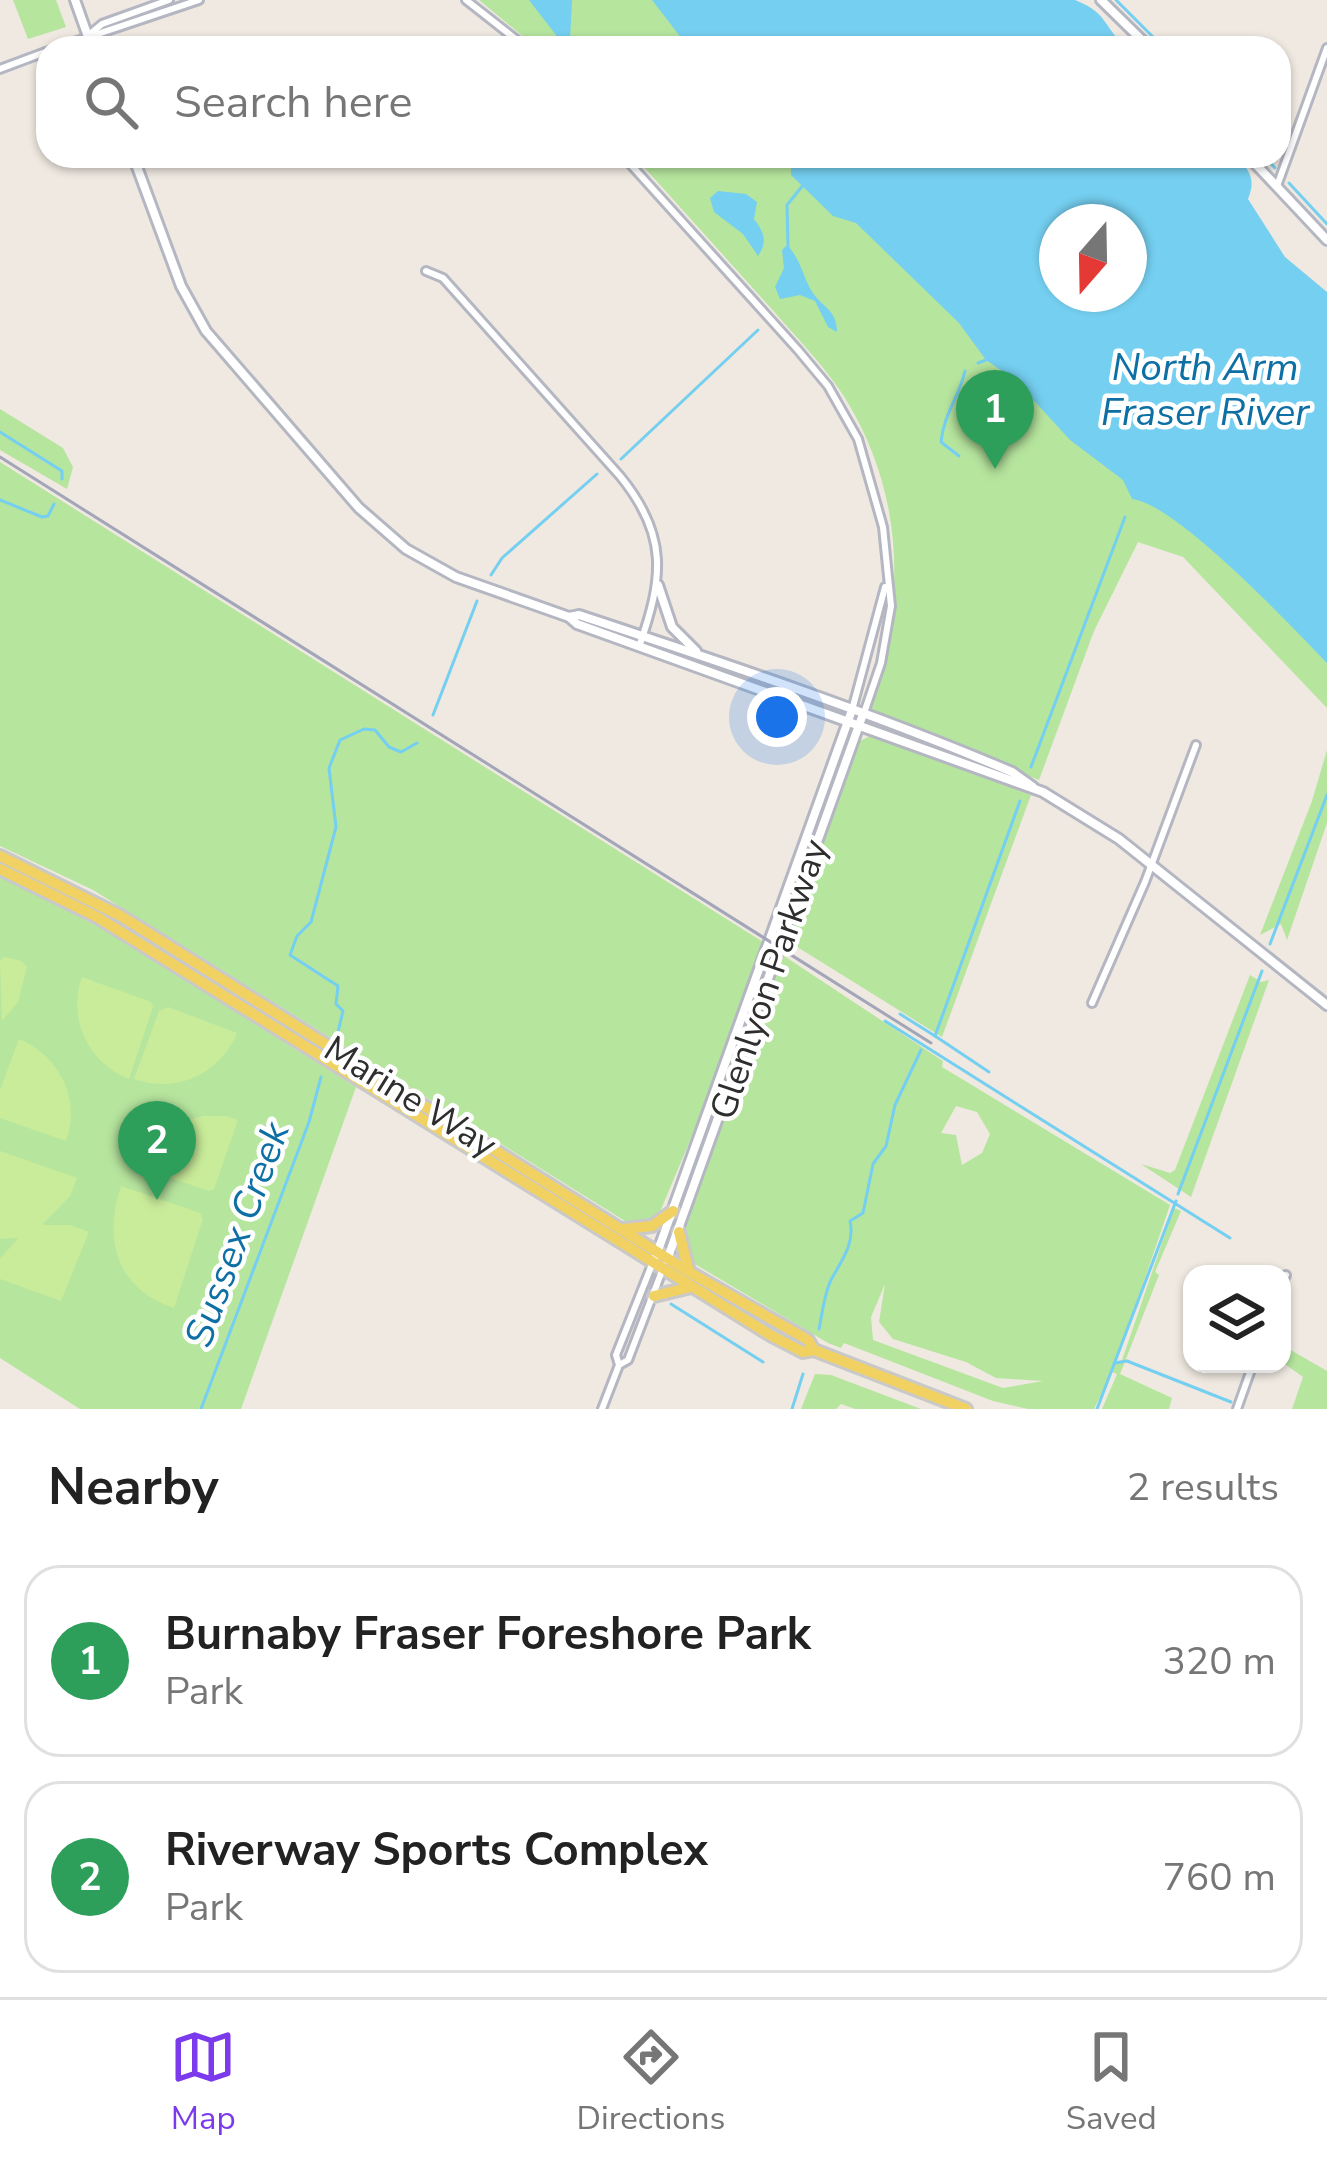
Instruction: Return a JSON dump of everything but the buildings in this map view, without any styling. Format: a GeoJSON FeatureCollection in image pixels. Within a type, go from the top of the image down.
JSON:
{"type":"FeatureCollection","features":[{"type":"Feature","properties":{"kind":"main road","name":"Marine Way"},"geometry":{"type":"LineString","coordinates":[[0,856],[122,916],[623,1229],[691,1287],[772,1336],[803,1352],[814,1350],[966,1409]]}},
{"type":"Feature","properties":{"kind":"main road","name":"Marine Way"},"geometry":{"type":"LineString","coordinates":[[0,869],[97,916],[660,1260],[808,1340],[814,1350]]}},
{"type":"Feature","properties":{"kind":"main road"},"geometry":{"type":"LineString","coordinates":[[623,1229],[652,1226],[673,1211]]}},
{"type":"Feature","properties":{"kind":"main road"},"geometry":{"type":"LineString","coordinates":[[679,1232],[689,1272]]}},
{"type":"Feature","properties":{"kind":"main road"},"geometry":{"type":"LineString","coordinates":[[654,1296],[691,1287]]}},
{"type":"Feature","properties":{"kind":"street"},"geometry":{"type":"LineString","coordinates":[[75,0],[87,36]]}},
{"type":"Feature","properties":{"kind":"street"},"geometry":{"type":"LineString","coordinates":[[87,36],[102,24],[169,0]]}},
{"type":"Feature","properties":{"kind":"street"},"geometry":{"type":"LineString","coordinates":[[87,36],[199,0]]}},
{"type":"Feature","properties":{"kind":"street"},"geometry":{"type":"LineString","coordinates":[[466,0],[512,36]]}},
{"type":"Feature","properties":{"kind":"street"},"geometry":{"type":"LineString","coordinates":[[1101,0],[1138,36]]}},
{"type":"Feature","properties":{"kind":"street"},"geometry":{"type":"LineString","coordinates":[[1291,146],[1327,48]]}},
{"type":"Feature","properties":{"kind":"street"},"geometry":{"type":"LineString","coordinates":[[0,69],[36,56]]}},
{"type":"Feature","properties":{"kind":"street"},"geometry":{"type":"LineString","coordinates":[[137,168],[181,286],[206,331],[359,508],[406,549],[438,568],[577,624],[1033,787],[1086,817],[1327,1005]]}},
{"type":"Feature","properties":{"kind":"street","name":"Glenlyon Parkway"},"geometry":{"type":"LineString","coordinates":[[602,1409],[654,1296],[673,1211],[853,725],[863,714],[888,636],[891,606],[875,489],[843,410],[798,350],[634,168]]}},
{"type":"Feature","properties":{"kind":"street"},"geometry":{"type":"LineString","coordinates":[[1259,168],[1327,240]]}},
{"type":"Feature","properties":{"kind":"street"},"geometry":{"type":"LineString","coordinates":[[1276,187],[1283,168]]}},
{"type":"Feature","properties":{"kind":"street"},"geometry":{"type":"LineString","coordinates":[[426,271],[443,278],[630,488],[654,538],[658,585],[673,627],[686,644],[707,658]]}},
{"type":"Feature","properties":{"kind":"street","name":"Glenlyon Parkway"},"geometry":{"type":"LineString","coordinates":[[619,1366],[616,1355],[660,1260],[679,1232],[853,725],[852,710],[887,584]]}},
{"type":"Feature","properties":{"kind":"street"},"geometry":{"type":"LineString","coordinates":[[639,647],[658,585]]}},
{"type":"Feature","properties":{"kind":"street"},"geometry":{"type":"LineString","coordinates":[[569,617],[579,615],[643,636],[863,714],[1000,766],[1033,787]]}},
{"type":"Feature","properties":{"kind":"street"},"geometry":{"type":"LineString","coordinates":[[1092,1003],[1196,745]]}},
{"type":"Feature","properties":{"kind":"street"},"geometry":{"type":"LineString","coordinates":[[1237,1409],[1250,1373]]}},
{"type":"Feature","properties":{"kind":"green space"},"geometry":{"type":"Polygon","coordinates":[[[13,0],[56,0],[66,27],[28,39],[13,0]]]}},
{"type":"Feature","properties":{"kind":"green space"},"geometry":{"type":"Polygon","coordinates":[[[479,0],[681,0],[712,36],[522,36],[479,0]]]}},
{"type":"Feature","properties":{"kind":"green space"},"geometry":{"type":"Polygon","coordinates":[[[645,168],[814,168],[813,175],[1157,493],[1327,630],[1327,708],[1183,557],[1138,542],[1094,631],[1039,780],[875,714],[871,707],[890,628],[894,588],[889,510],[865,435],[819,362],[645,168]]]}},
{"type":"Feature","properties":{"kind":"green space"},"geometry":{"type":"Polygon","coordinates":[[[0,409],[63,448],[73,467],[67,489],[0,450],[0,409]]]}},
{"type":"Feature","properties":{"kind":"green space"},"geometry":{"type":"Polygon","coordinates":[[[0,462],[763,942],[702,1112],[657,1219],[637,1225],[625,1221],[93,890],[0,846],[0,462]]]}},
{"type":"Feature","properties":{"kind":"green space"},"geometry":{"type":"Polygon","coordinates":[[[870,736],[1031,795],[942,1037],[786,940],[858,742],[870,736]]]}},
{"type":"Feature","properties":{"kind":"green space"},"geometry":{"type":"Polygon","coordinates":[[[1327,750],[1327,823],[1287,940],[1281,924],[1260,935],[1312,801],[1327,750]]]}},
{"type":"Feature","properties":{"kind":"green space"},"geometry":{"type":"Polygon","coordinates":[[[0,876],[103,929],[356,1087],[241,1409],[80,1409],[0,1358],[0,876]]]}},
{"type":"Feature","properties":{"kind":"green space"},"geometry":{"type":"Polygon","coordinates":[[[781,954],[943,1061],[942,1067],[1170,1205],[1116,1363],[1121,1363],[1174,1208],[1181,1211],[1120,1374],[1172,1398],[1169,1409],[1102,1409],[1117,1374],[1112,1372],[1094,1409],[1028,1409],[993,1401],[844,1343],[841,1348],[688,1260],[685,1230],[781,954]],[[956,1106],[941,1133],[956,1135],[962,1165],[982,1153],[990,1134],[977,1112],[956,1106]],[[885,1284],[871,1317],[873,1340],[1003,1388],[1043,1381],[996,1378],[966,1362],[893,1339],[879,1322],[885,1284]]]}},
{"type":"Feature","properties":{"kind":"green space"},"geometry":{"type":"Polygon","coordinates":[[[4,957],[27,967],[18,1002],[2,1021],[0,961],[4,957]]]}},
{"type":"Feature","properties":{"kind":"green space"},"geometry":{"type":"Polygon","coordinates":[[[1250,975],[1261,982],[1269,980],[1191,1197],[1141,1164],[1170,1173],[1175,1170],[1250,975]]]}},
{"type":"Feature","properties":{"kind":"green space"},"geometry":{"type":"Polygon","coordinates":[[[82,977],[151,1002],[129,1079],[102,1062],[84,1037],[77,1008],[82,977]]]}},
{"type":"Feature","properties":{"kind":"green space"},"geometry":{"type":"Polygon","coordinates":[[[168,1007],[237,1033],[220,1060],[195,1077],[165,1084],[134,1079],[159,1011],[168,1007]]]}},
{"type":"Feature","properties":{"kind":"green space"},"geometry":{"type":"Polygon","coordinates":[[[19,1039],[46,1056],[63,1081],[71,1110],[66,1141],[0,1118],[0,1090],[19,1039]]]}},
{"type":"Feature","properties":{"kind":"green space"},"geometry":{"type":"Polygon","coordinates":[[[204,1116],[238,1120],[214,1189],[138,1167],[164,1132],[204,1116]]]}},
{"type":"Feature","properties":{"kind":"green space"},"geometry":{"type":"Polygon","coordinates":[[[0,1151],[77,1178],[70,1196],[42,1225],[70,1225],[89,1232],[61,1301],[0,1279],[0,1259],[18,1238],[0,1239],[0,1151]]]}},
{"type":"Feature","properties":{"kind":"green space"},"geometry":{"type":"Polygon","coordinates":[[[121,1186],[200,1213],[203,1219],[174,1308],[139,1288],[119,1260],[114,1225],[121,1186]]]}},
{"type":"Feature","properties":{"kind":"green space"},"geometry":{"type":"Polygon","coordinates":[[[1291,1350],[1327,1371],[1327,1409],[1292,1409],[1303,1377],[1291,1368],[1291,1350]]]}},
{"type":"Feature","properties":{"kind":"green space"},"geometry":{"type":"Polygon","coordinates":[[[815,1374],[831,1375],[921,1409],[855,1409],[841,1404],[836,1409],[801,1409],[815,1374]]]}},
{"type":"Feature","properties":{"kind":"water"},"geometry":{"type":"Polygon","coordinates":[[[529,0],[572,0],[570,36],[557,36],[529,0]]]}},
{"type":"Feature","properties":{"kind":"water"},"geometry":{"type":"Polygon","coordinates":[[[652,0],[1075,0],[1101,16],[1116,36],[680,36],[652,0]]]}},
{"type":"Feature","properties":{"kind":"water","name":"North Arm Fraser River"},"geometry":{"type":"Polygon","coordinates":[[[791,168],[1246,168],[1251,186],[1248,199],[1285,257],[1327,292],[1327,663],[1204,544],[1152,506],[1132,499],[1123,480],[1070,440],[1015,380],[986,360],[959,323],[856,223],[833,216],[791,175],[791,168]]]}},
{"type":"Feature","properties":{"kind":"water"},"geometry":{"type":"Polygon","coordinates":[[[718,191],[746,194],[757,202],[754,219],[764,242],[758,256],[743,234],[714,212],[710,198],[718,191]]]}},
{"type":"Feature","properties":{"kind":"water"},"geometry":{"type":"Polygon","coordinates":[[[787,245],[811,290],[834,318],[837,332],[828,327],[815,301],[800,295],[780,299],[775,287],[787,245]]]}},
{"type":"Feature","properties":{"kind":"waterway"},"geometry":{"type":"LineString","coordinates":[[1116,0],[1152,36]]}},
{"type":"Feature","properties":{"kind":"waterway"},"geometry":{"type":"LineString","coordinates":[[1289,183],[1327,224]]}},
{"type":"Feature","properties":{"kind":"waterway","name":"Sussex Creek"},"geometry":{"type":"LineString","coordinates":[[788,247],[787,205],[804,184]]}},
{"type":"Feature","properties":{"kind":"waterway","name":"Sussex Creek"},"geometry":{"type":"LineString","coordinates":[[621,459],[758,330]]}},
{"type":"Feature","properties":{"kind":"waterway"},"geometry":{"type":"LineString","coordinates":[[978,363],[986,360]]}},
{"type":"Feature","properties":{"kind":"waterway"},"geometry":{"type":"LineString","coordinates":[[959,456],[941,442],[965,371]]}},
{"type":"Feature","properties":{"kind":"waterway"},"geometry":{"type":"LineString","coordinates":[[0,432],[62,471],[62,479]]}},
{"type":"Feature","properties":{"kind":"waterway","name":"Sussex Creek"},"geometry":{"type":"LineString","coordinates":[[491,575],[502,558],[597,474]]}},
{"type":"Feature","properties":{"kind":"waterway"},"geometry":{"type":"LineString","coordinates":[[0,500],[42,517],[48,516],[54,504]]}},
{"type":"Feature","properties":{"kind":"waterway"},"geometry":{"type":"LineString","coordinates":[[1031,767],[1125,517]]}},
{"type":"Feature","properties":{"kind":"waterway","name":"Sussex Creek"},"geometry":{"type":"LineString","coordinates":[[433,715],[477,601]]}},
{"type":"Feature","properties":{"kind":"waterway","name":"Sussex Creek"},"geometry":{"type":"LineString","coordinates":[[337,1036],[343,1011],[336,1004],[338,986],[290,955],[297,936],[311,922],[336,827],[329,768],[340,740],[364,729],[375,730],[389,747],[401,752],[417,743]]}},
{"type":"Feature","properties":{"kind":"waterway"},"geometry":{"type":"LineString","coordinates":[[1270,944],[1327,795]]}},
{"type":"Feature","properties":{"kind":"waterway"},"geometry":{"type":"LineString","coordinates":[[900,1014],[935,1036],[1020,801]]}},
{"type":"Feature","properties":{"kind":"waterway"},"geometry":{"type":"LineString","coordinates":[[1178,1194],[1262,971]]}},
{"type":"Feature","properties":{"kind":"waterway"},"geometry":{"type":"LineString","coordinates":[[885,1021],[1230,1238]]}},
{"type":"Feature","properties":{"kind":"waterway"},"geometry":{"type":"LineString","coordinates":[[935,1036],[989,1072]]}},
{"type":"Feature","properties":{"kind":"waterway"},"geometry":{"type":"LineString","coordinates":[[819,1329],[827,1289],[849,1244],[850,1221],[863,1213],[873,1164],[886,1146],[895,1105],[921,1050]]}},
{"type":"Feature","properties":{"kind":"waterway","name":"Sussex Creek"},"geometry":{"type":"LineString","coordinates":[[201,1409],[309,1122],[321,1077]]}},
{"type":"Feature","properties":{"kind":"waterway"},"geometry":{"type":"LineString","coordinates":[[1097,1409],[1176,1201]]}},
{"type":"Feature","properties":{"kind":"waterway"},"geometry":{"type":"LineString","coordinates":[[671,1304],[763,1362]]}},
{"type":"Feature","properties":{"kind":"waterway"},"geometry":{"type":"LineString","coordinates":[[1114,1363],[1127,1361],[1231,1402]]}},
{"type":"Feature","properties":{"kind":"waterway"},"geometry":{"type":"LineString","coordinates":[[792,1409],[803,1374]]}},
{"type":"Feature","properties":{"kind":"railway"},"geometry":{"type":"LineString","coordinates":[[0,457],[931,1043]]}},
{"type":"Feature","properties":{"kind":"place","name":"Burnaby Fraser Foreshore Park"},"geometry":{"type":"Point","coordinates":[995,469]}},
{"type":"Feature","properties":{"kind":"place","name":"Riverway Sports Complex"},"geometry":{"type":"Point","coordinates":[157,1200]}}]}
